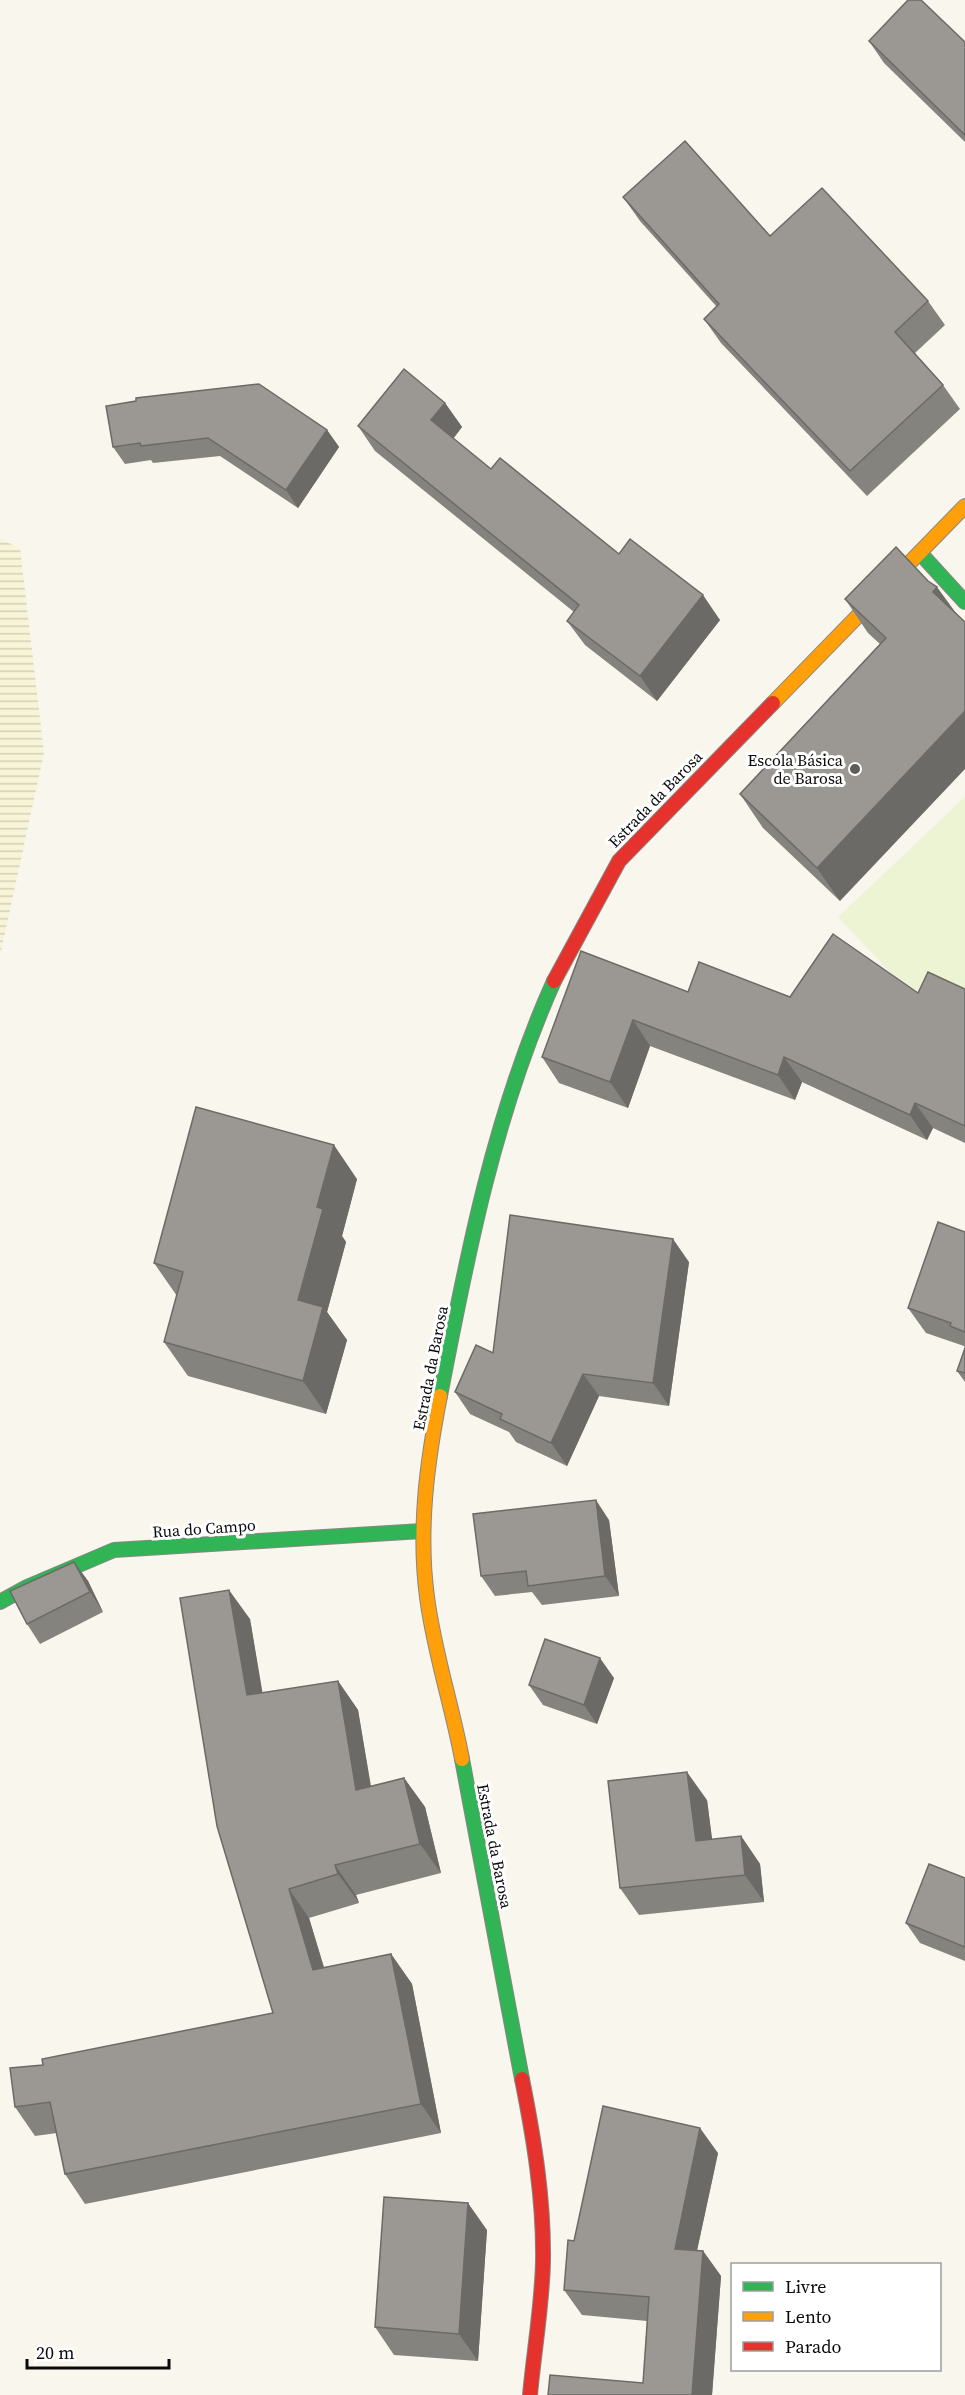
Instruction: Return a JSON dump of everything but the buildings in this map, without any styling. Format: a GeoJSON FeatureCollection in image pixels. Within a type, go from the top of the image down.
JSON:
{"type":"FeatureCollection","features":[{"type":"Feature","properties":{"kind":"street","name":"Estrada da Barosa"},"geometry":{"type":"LineString","coordinates":[[530,2395],[543,2261],[539,2187],[529,2113],[456,1729],[427,1597],[422,1531],[431,1450],[446,1360],[488,1174],[509,1096],[560,967],[593,903],[619,861],[965,507]]}},
{"type":"Feature","properties":{"kind":"street"},"geometry":{"type":"LineString","coordinates":[[921,554],[965,602]]}},
{"type":"Feature","properties":{"kind":"street","name":"Rua do Campo"},"geometry":{"type":"LineString","coordinates":[[0,1602],[27,1587],[114,1550],[422,1531]]}},
{"type":"Feature","properties":{"kind":"shaded area"},"geometry":{"type":"Polygon","coordinates":[[[0,539],[20,548],[44,753],[0,956],[0,539]]]}},
{"type":"Feature","properties":{"kind":"green space"},"geometry":{"type":"Polygon","coordinates":[[[965,797],[965,1001],[940,1025],[838,917],[965,797]]]}},
{"type":"Feature","properties":{"kind":"traffic: fast"},"geometry":{"type":"LineString","coordinates":[[921,554],[965,602]]}},
{"type":"Feature","properties":{"kind":"traffic: fast"},"geometry":{"type":"LineString","coordinates":[[440,1396],[472,1237],[499,1133],[533,1031],[554,981]]}},
{"type":"Feature","properties":{"kind":"traffic: fast"},"geometry":{"type":"LineString","coordinates":[[0,1602],[27,1587],[114,1550],[422,1531]]}},
{"type":"Feature","properties":{"kind":"traffic: fast"},"geometry":{"type":"LineString","coordinates":[[462,1759],[522,2079]]}},
{"type":"Feature","properties":{"kind":"traffic: slow"},"geometry":{"type":"LineString","coordinates":[[773,703],[965,506]]}},
{"type":"Feature","properties":{"kind":"traffic: slow"},"geometry":{"type":"LineString","coordinates":[[440,1396],[425,1496],[424,1572],[434,1638],[462,1759]]}},
{"type":"Feature","properties":{"kind":"traffic: jam"},"geometry":{"type":"LineString","coordinates":[[554,981],[619,861],[773,703]]}},
{"type":"Feature","properties":{"kind":"traffic: jam"},"geometry":{"type":"LineString","coordinates":[[522,2079],[537,2170],[543,2239],[541,2295],[530,2395]]}},
{"type":"Feature","properties":{"kind":"place","name":"Escola Básica de Barosa"},"geometry":{"type":"Point","coordinates":[855,769]}}]}
